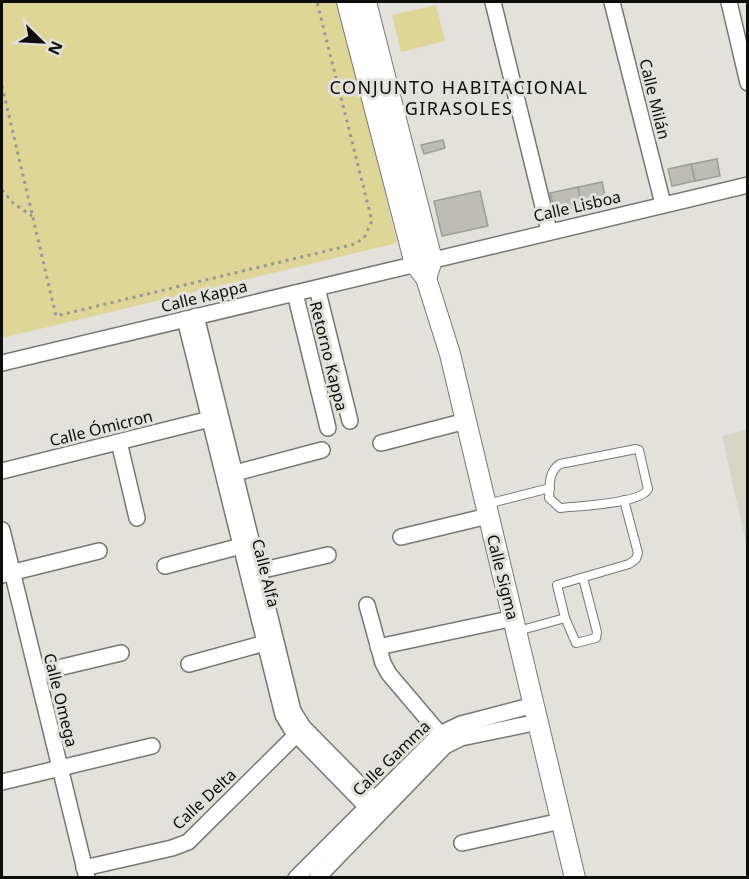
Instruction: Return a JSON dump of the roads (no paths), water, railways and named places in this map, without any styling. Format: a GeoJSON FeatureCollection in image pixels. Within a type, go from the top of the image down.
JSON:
{"type":"FeatureCollection","features":[{"type":"Feature","properties":{"kind":"street"},"geometry":{"type":"LineString","coordinates":[[347,2],[424,267]]}},
{"type":"Feature","properties":{"kind":"street"},"geometry":{"type":"LineString","coordinates":[[366,2],[424,267]]}},
{"type":"Feature","properties":{"kind":"street"},"geometry":{"type":"LineString","coordinates":[[493,2],[549,231]]}},
{"type":"Feature","properties":{"kind":"street","name":"Calle Milán"},"geometry":{"type":"LineString","coordinates":[[612,2],[663,204]]}},
{"type":"Feature","properties":{"kind":"street"},"geometry":{"type":"LineString","coordinates":[[729,2],[747,83]]}},
{"type":"Feature","properties":{"kind":"street","name":"Calle Lisboa"},"geometry":{"type":"LineString","coordinates":[[424,267],[549,231],[747,185]]}},
{"type":"Feature","properties":{"kind":"street","name":"Calle Kappa"},"geometry":{"type":"LineString","coordinates":[[2,363],[295,293],[424,267]]}},
{"type":"Feature","properties":{"kind":"street","name":"Calle Sigma"},"geometry":{"type":"LineString","coordinates":[[424,267],[443,329],[466,422],[575,878]]}},
{"type":"Feature","properties":{"kind":"street","name":"Retorno Kappa"},"geometry":{"type":"LineString","coordinates":[[317,288],[350,421]]}},
{"type":"Feature","properties":{"kind":"street","name":"Retorno Kappa"},"geometry":{"type":"LineString","coordinates":[[295,293],[328,428]]}},
{"type":"Feature","properties":{"kind":"street","name":"Calle Alfa"},"geometry":{"type":"LineString","coordinates":[[190,318],[210,419],[259,571],[291,703],[297,719],[370,803]]}},
{"type":"Feature","properties":{"kind":"street","name":"Calle Alfa"},"geometry":{"type":"LineString","coordinates":[[190,318],[235,473],[241,546],[283,715],[296,735],[370,803]]}},
{"type":"Feature","properties":{"kind":"street","name":"Calle Ómicron"},"geometry":{"type":"LineString","coordinates":[[2,471],[210,419]]}},
{"type":"Feature","properties":{"kind":"street"},"geometry":{"type":"LineString","coordinates":[[381,443],[466,422]]}},
{"type":"Feature","properties":{"kind":"street"},"geometry":{"type":"LineString","coordinates":[[119,442],[137,518]]}},
{"type":"Feature","properties":{"kind":"street"},"geometry":{"type":"LineString","coordinates":[[235,473],[322,450]]}},
{"type":"Feature","properties":{"kind":"street"},"geometry":{"type":"LineString","coordinates":[[401,537],[487,510]]}},
{"type":"Feature","properties":{"kind":"street","name":"Calle Omega"},"geometry":{"type":"LineString","coordinates":[[2,530],[7,574],[37,673],[86,873]]}},
{"type":"Feature","properties":{"kind":"street"},"geometry":{"type":"LineString","coordinates":[[165,566],[241,546]]}},
{"type":"Feature","properties":{"kind":"street"},"geometry":{"type":"LineString","coordinates":[[7,574],[99,551]]}},
{"type":"Feature","properties":{"kind":"street"},"geometry":{"type":"LineString","coordinates":[[259,571],[328,555]]}},
{"type":"Feature","properties":{"kind":"street"},"geometry":{"type":"LineString","coordinates":[[367,605],[388,674],[440,734]]}},
{"type":"Feature","properties":{"kind":"street"},"geometry":{"type":"LineString","coordinates":[[378,647],[515,625]]}},
{"type":"Feature","properties":{"kind":"street"},"geometry":{"type":"LineString","coordinates":[[189,664],[265,644]]}},
{"type":"Feature","properties":{"kind":"street"},"geometry":{"type":"LineString","coordinates":[[37,673],[121,653]]}},
{"type":"Feature","properties":{"kind":"street","name":"Calle Gamma"},"geometry":{"type":"LineString","coordinates":[[297,877],[440,734],[460,724],[536,714]]}},
{"type":"Feature","properties":{"kind":"street","name":"Calle Gamma"},"geometry":{"type":"LineString","coordinates":[[317,878],[435,754],[461,738],[536,714]]}},
{"type":"Feature","properties":{"kind":"street","name":"Calle Delta"},"geometry":{"type":"LineString","coordinates":[[86,873],[188,842],[296,735]]}},
{"type":"Feature","properties":{"kind":"street"},"geometry":{"type":"LineString","coordinates":[[2,782],[152,746]]}},
{"type":"Feature","properties":{"kind":"street"},"geometry":{"type":"LineString","coordinates":[[462,843],[561,821]]}},
{"type":"Feature","properties":{"kind":"lane"},"geometry":{"type":"LineString","coordinates":[[636,449],[639,450],[648,489],[643,495],[624,500],[560,508],[549,498],[550,488],[553,469],[560,464],[636,449]]}},
{"type":"Feature","properties":{"kind":"lane"},"geometry":{"type":"LineString","coordinates":[[487,510],[550,488]]}},
{"type":"Feature","properties":{"kind":"lane"},"geometry":{"type":"LineString","coordinates":[[583,578],[597,632],[596,638],[576,643],[565,618],[557,585],[629,564],[636,559],[637,546],[624,500]]}},
{"type":"Feature","properties":{"kind":"lane"},"geometry":{"type":"LineString","coordinates":[[515,625],[565,618]]}},
{"type":"Feature","properties":{"kind":"district","name":"CONJUNTO HABITACIONAL GIRASOLES"},"geometry":{"type":"Point","coordinates":[459,97]}}]}
